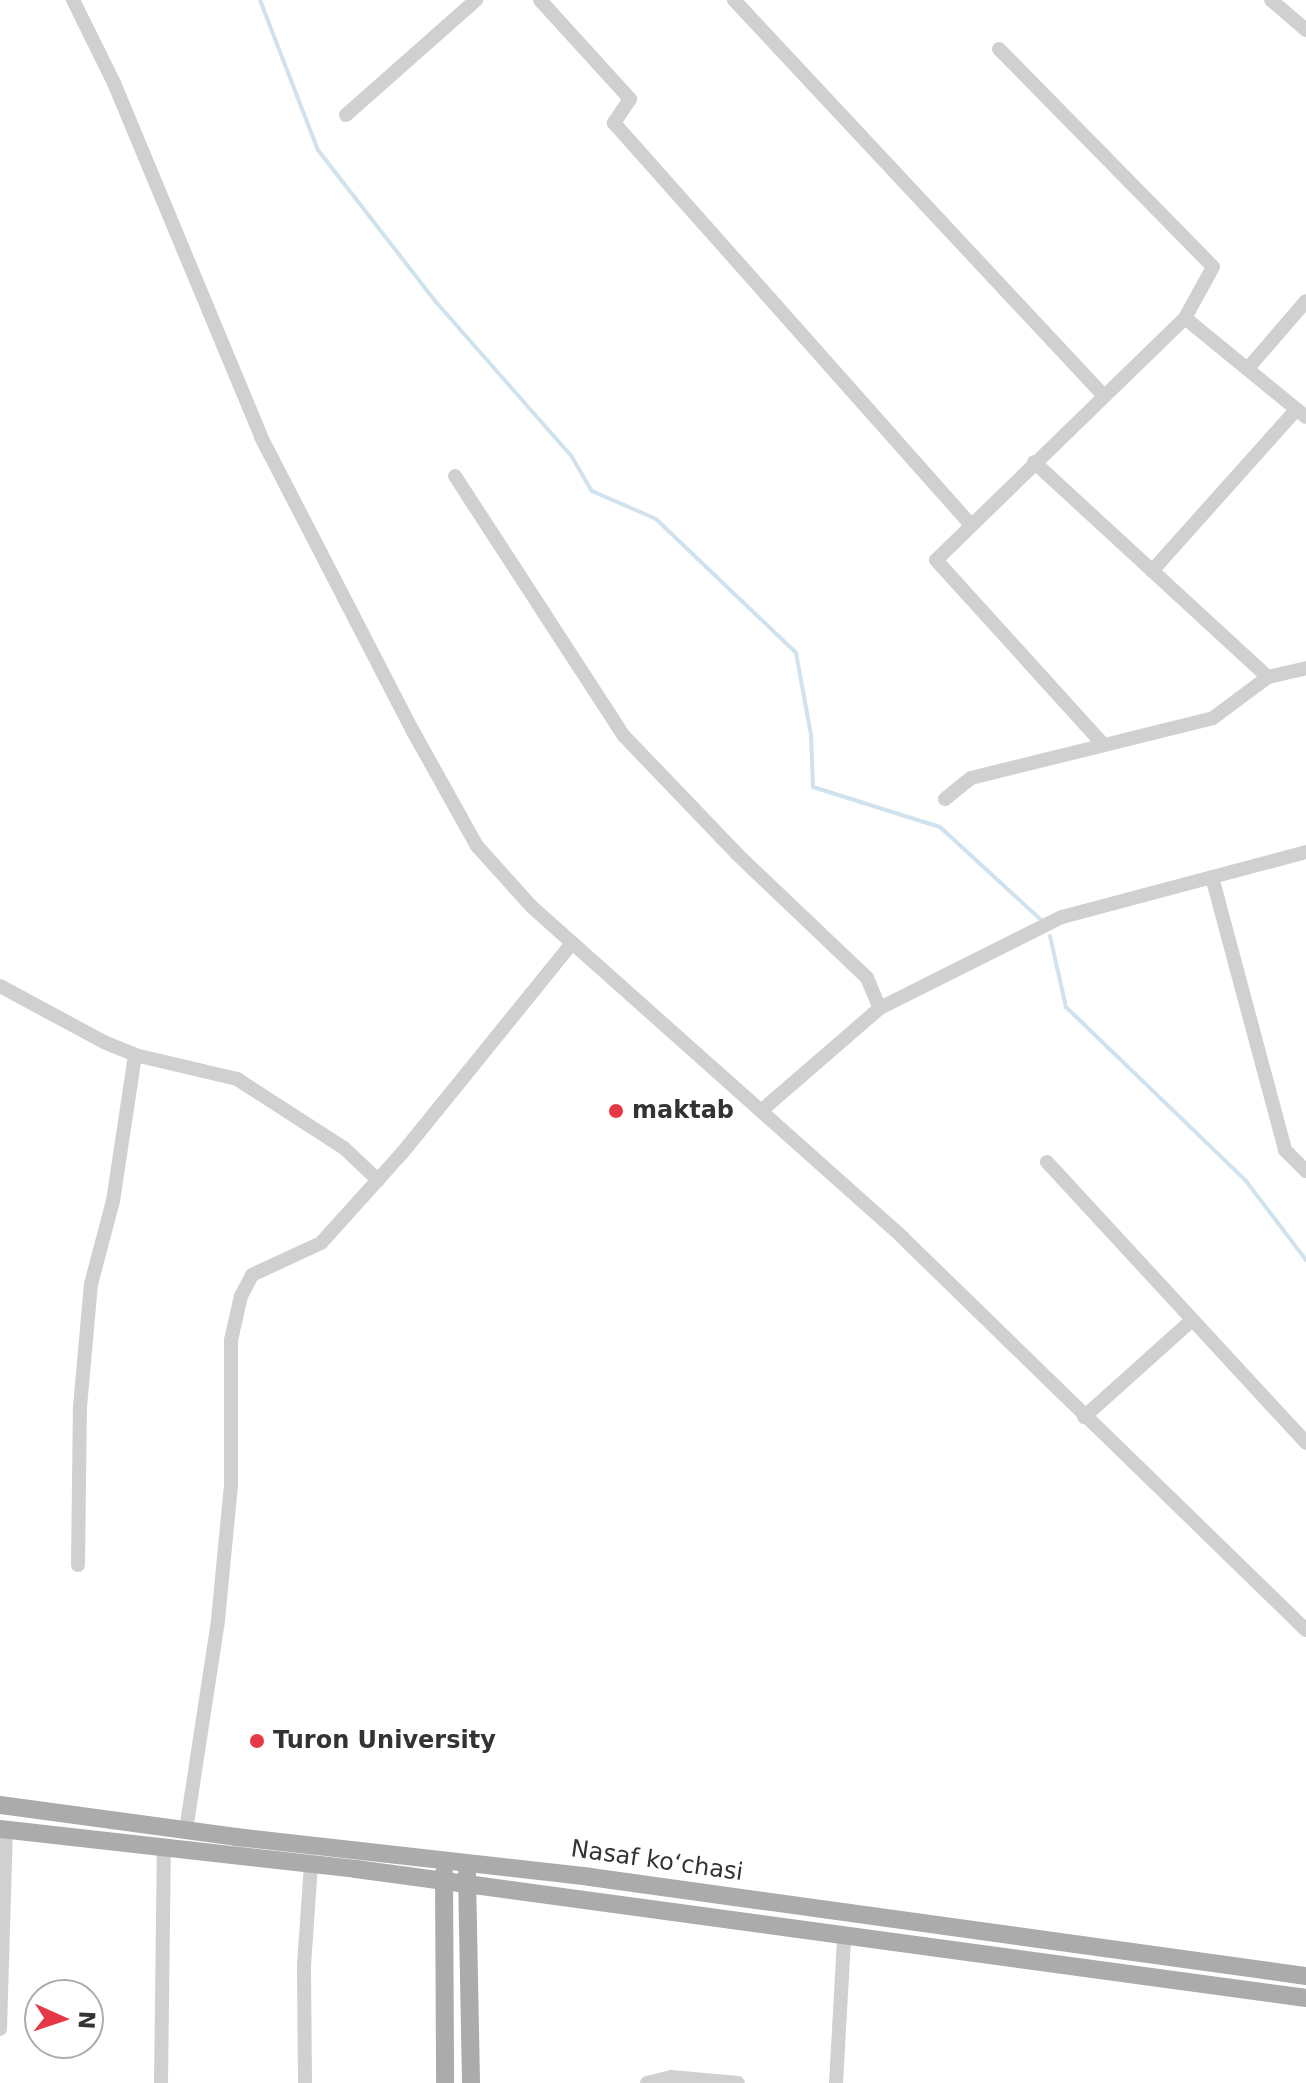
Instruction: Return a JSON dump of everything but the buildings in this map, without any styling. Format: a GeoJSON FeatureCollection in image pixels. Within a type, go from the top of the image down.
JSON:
{"type":"FeatureCollection","features":[{"type":"Feature","properties":{"kind":"main road","name":"Nasaf ko‘chasi"},"geometry":{"type":"LineString","coordinates":[[0,1805],[186,1830],[468,1861],[1306,1976]]}},
{"type":"Feature","properties":{"kind":"main road","name":"Nasaf ko‘chasi"},"geometry":{"type":"LineString","coordinates":[[3,1830],[444,1881],[844,1938],[1306,1998]]}},
{"type":"Feature","properties":{"kind":"main road"},"geometry":{"type":"LineString","coordinates":[[445,1858],[445,2083]]}},
{"type":"Feature","properties":{"kind":"main road"},"geometry":{"type":"LineString","coordinates":[[468,1861],[471,2083]]}},
{"type":"Feature","properties":{"kind":"street"},"geometry":{"type":"LineString","coordinates":[[73,0],[114,83],[261,437],[414,733],[477,846],[532,907],[903,1238],[1306,1630]]}},
{"type":"Feature","properties":{"kind":"street"},"geometry":{"type":"LineString","coordinates":[[346,115],[476,0]]}},
{"type":"Feature","properties":{"kind":"street"},"geometry":{"type":"LineString","coordinates":[[540,0],[630,99],[614,123],[971,525]]}},
{"type":"Feature","properties":{"kind":"street"},"geometry":{"type":"LineString","coordinates":[[734,0],[1104,396]]}},
{"type":"Feature","properties":{"kind":"street"},"geometry":{"type":"LineString","coordinates":[[1271,0],[1306,30]]}},
{"type":"Feature","properties":{"kind":"street"},"geometry":{"type":"LineString","coordinates":[[999,49],[1213,267],[1185,318],[936,560],[1104,745]]}},
{"type":"Feature","properties":{"kind":"street"},"geometry":{"type":"LineString","coordinates":[[1249,367],[1306,301]]}},
{"type":"Feature","properties":{"kind":"street"},"geometry":{"type":"LineString","coordinates":[[1152,571],[1302,413],[1185,318]]}},
{"type":"Feature","properties":{"kind":"street"},"geometry":{"type":"LineString","coordinates":[[1034,462],[1268,677]]}},
{"type":"Feature","properties":{"kind":"street"},"geometry":{"type":"LineString","coordinates":[[455,476],[624,736],[737,854],[867,978],[880,1008]]}},
{"type":"Feature","properties":{"kind":"street"},"geometry":{"type":"LineString","coordinates":[[945,799],[971,778],[1213,718],[1268,677],[1306,668]]}},
{"type":"Feature","properties":{"kind":"street"},"geometry":{"type":"LineString","coordinates":[[761,1111],[880,1008],[1062,917],[1306,852]]}},
{"type":"Feature","properties":{"kind":"street"},"geometry":{"type":"LineString","coordinates":[[1212,877],[1285,1150],[1306,1171]]}},
{"type":"Feature","properties":{"kind":"street"},"geometry":{"type":"LineString","coordinates":[[186,1830],[218,1620],[231,1484],[231,1340],[241,1296],[252,1275],[321,1243],[378,1180],[572,943]]}},
{"type":"Feature","properties":{"kind":"street"},"geometry":{"type":"LineString","coordinates":[[0,986],[106,1043],[135,1055],[237,1079],[344,1148],[378,1180]]}},
{"type":"Feature","properties":{"kind":"street"},"geometry":{"type":"LineString","coordinates":[[78,1565],[80,1407],[91,1284],[113,1201],[135,1055]]}},
{"type":"Feature","properties":{"kind":"street"},"geometry":{"type":"LineString","coordinates":[[1047,1162],[1306,1443]]}},
{"type":"Feature","properties":{"kind":"street"},"geometry":{"type":"LineString","coordinates":[[1084,1417],[1191,1321]]}},
{"type":"Feature","properties":{"kind":"street"},"geometry":{"type":"LineString","coordinates":[[0,2029],[3,1830]]}},
{"type":"Feature","properties":{"kind":"street"},"geometry":{"type":"LineString","coordinates":[[161,2083],[164,1849]]}},
{"type":"Feature","properties":{"kind":"street"},"geometry":{"type":"LineString","coordinates":[[305,2083],[304,1965],[311,1864]]}},
{"type":"Feature","properties":{"kind":"street"},"geometry":{"type":"LineString","coordinates":[[836,2083],[844,1938]]}},
{"type":"Feature","properties":{"kind":"street"},"geometry":{"type":"LineString","coordinates":[[647,2083],[671,2077],[738,2083]]}},
{"type":"Feature","properties":{"kind":"waterway"},"geometry":{"type":"LineString","coordinates":[[260,0],[318,150],[436,302],[572,457],[592,491],[656,519],[796,653],[811,735],[813,787],[940,827],[1040,919]]}},
{"type":"Feature","properties":{"kind":"waterway"},"geometry":{"type":"LineString","coordinates":[[1050,936],[1066,1007],[1246,1181],[1306,1260]]}},
{"type":"Feature","properties":{"kind":"place","name":"maktab"},"geometry":{"type":"Point","coordinates":[616,1111]}},
{"type":"Feature","properties":{"kind":"place","name":"Turon University"},"geometry":{"type":"Point","coordinates":[257,1741]}}]}
